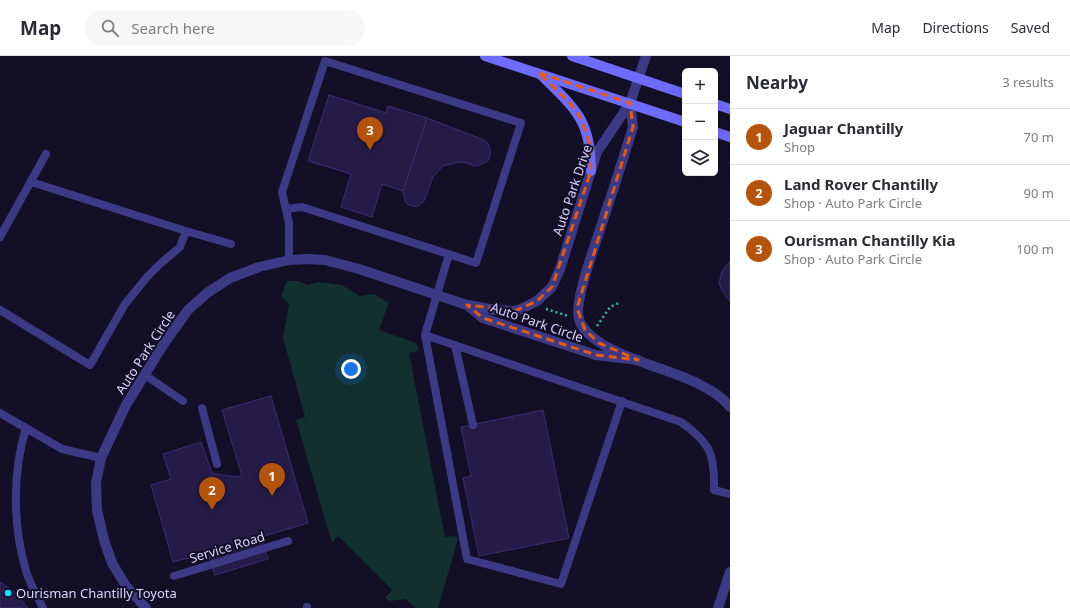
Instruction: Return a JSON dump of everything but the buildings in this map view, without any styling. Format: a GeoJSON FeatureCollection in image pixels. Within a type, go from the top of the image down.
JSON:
{"type":"FeatureCollection","features":[{"type":"Feature","properties":{"kind":"main road"},"geometry":{"type":"LineString","coordinates":[[485,56],[682,121]]}},
{"type":"Feature","properties":{"kind":"main road"},"geometry":{"type":"LineString","coordinates":[[572,56],[682,93]]}},
{"type":"Feature","properties":{"kind":"main road"},"geometry":{"type":"LineString","coordinates":[[539,73],[570,103],[580,117],[589,141],[591,171]]}},
{"type":"Feature","properties":{"kind":"main road"},"geometry":{"type":"LineString","coordinates":[[718,105],[730,109]]}},
{"type":"Feature","properties":{"kind":"main road"},"geometry":{"type":"LineString","coordinates":[[718,133],[730,137]]}},
{"type":"Feature","properties":{"kind":"street"},"geometry":{"type":"LineString","coordinates":[[630,103],[646,56]]}},
{"type":"Feature","properties":{"kind":"street","name":"Auto Park Drive"},"geometry":{"type":"LineString","coordinates":[[467,305],[494,310],[515,310],[537,301],[552,287],[560,269],[597,152],[630,103]]}},
{"type":"Feature","properties":{"kind":"street","name":"Auto Park Circle"},"geometry":{"type":"LineString","coordinates":[[630,103],[633,127],[585,276],[577,308],[578,319],[585,330],[599,343],[638,360],[692,380],[717,395],[730,407]]}},
{"type":"Feature","properties":{"kind":"street","name":"Auto Park Circle"},"geometry":{"type":"LineString","coordinates":[[146,608],[126,586],[112,563],[104,540],[97,503],[96,483],[101,458],[126,405],[165,342],[188,310],[207,293],[230,278],[259,267],[289,260],[313,259],[341,264],[467,305],[483,318],[596,355],[638,360]]}},
{"type":"Feature","properties":{"kind":"street"},"geometry":{"type":"LineString","coordinates":[[718,608],[730,572]]}},
{"type":"Feature","properties":{"kind":"lane"},"geometry":{"type":"LineString","coordinates":[[286,209],[302,207],[476,263],[522,123],[325,61],[282,192],[289,223],[289,260]]}},
{"type":"Feature","properties":{"kind":"lane"},"geometry":{"type":"LineString","coordinates":[[0,237],[46,154]]}},
{"type":"Feature","properties":{"kind":"lane"},"geometry":{"type":"LineString","coordinates":[[31,182],[186,232],[230,244]]}},
{"type":"Feature","properties":{"kind":"lane"},"geometry":{"type":"LineString","coordinates":[[0,310],[90,365],[125,304],[147,277],[180,247],[186,232]]}},
{"type":"Feature","properties":{"kind":"lane"},"geometry":{"type":"LineString","coordinates":[[449,254],[425,335],[467,559],[561,584],[622,401]]}},
{"type":"Feature","properties":{"kind":"lane"},"geometry":{"type":"LineString","coordinates":[[425,335],[681,422],[699,435],[709,450],[714,470],[714,490],[730,494]]}},
{"type":"Feature","properties":{"kind":"lane"},"geometry":{"type":"LineString","coordinates":[[455,345],[473,425]]}},
{"type":"Feature","properties":{"kind":"lane"},"geometry":{"type":"LineString","coordinates":[[145,375],[183,401]]}},
{"type":"Feature","properties":{"kind":"lane"},"geometry":{"type":"LineString","coordinates":[[202,408],[217,464]]}},
{"type":"Feature","properties":{"kind":"lane"},"geometry":{"type":"LineString","coordinates":[[0,413],[62,449],[101,458]]}},
{"type":"Feature","properties":{"kind":"lane"},"geometry":{"type":"LineString","coordinates":[[26,428],[17,465],[16,497],[18,536],[26,572],[43,608]]}},
{"type":"Feature","properties":{"kind":"lane","name":"Service Road"},"geometry":{"type":"LineString","coordinates":[[174,576],[288,541]]}},
{"type":"Feature","properties":{"kind":"highlighted area"},"geometry":{"type":"Polygon","coordinates":[[[539,73],[630,103],[633,127],[577,308],[585,330],[599,343],[638,360],[596,355],[483,318],[467,305],[515,311],[537,301],[552,287],[591,171],[589,141],[580,117],[570,103],[539,73]]]}},
{"type":"Feature","properties":{"kind":"green space"},"geometry":{"type":"Polygon","coordinates":[[[287,281],[298,281],[308,285],[319,282],[342,285],[360,296],[374,294],[389,303],[379,330],[416,343],[419,351],[409,353],[445,537],[456,536],[458,539],[438,608],[416,608],[405,599],[390,601],[385,598],[392,590],[338,536],[332,543],[296,420],[305,417],[283,338],[289,304],[281,296],[287,281]]]}},
{"type":"Feature","properties":{"kind":"place","name":"Ourisman Chantilly Kia"},"geometry":{"type":"Point","coordinates":[370,150]}},
{"type":"Feature","properties":{"kind":"place","name":"Jaguar Chantilly"},"geometry":{"type":"Point","coordinates":[272,496]}},
{"type":"Feature","properties":{"kind":"place","name":"Land Rover Chantilly"},"geometry":{"type":"Point","coordinates":[212,510]}},
{"type":"Feature","properties":{"kind":"place","name":"Ourisman Chantilly Toyota"},"geometry":{"type":"Point","coordinates":[8,593]}}]}
